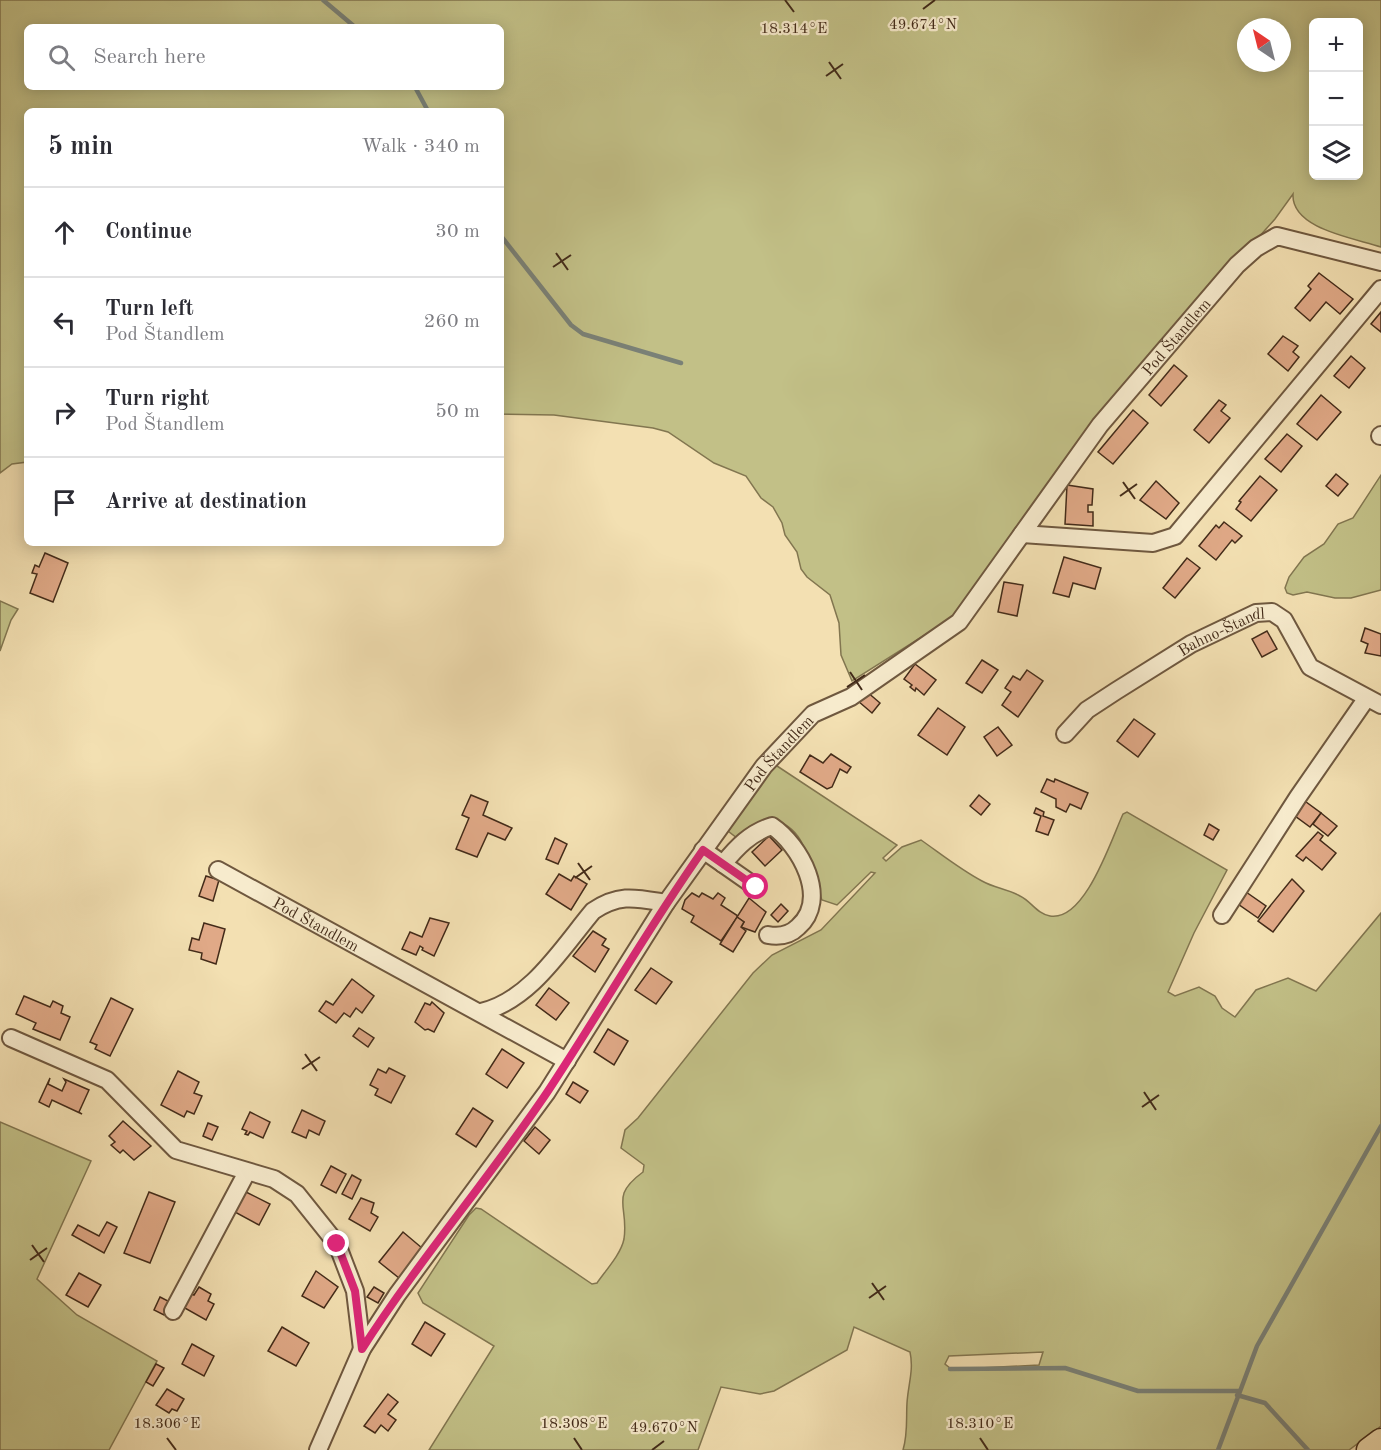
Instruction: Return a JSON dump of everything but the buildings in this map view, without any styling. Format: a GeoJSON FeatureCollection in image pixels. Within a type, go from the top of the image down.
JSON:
{"type":"FeatureCollection","features":[{"type":"Feature","properties":{"kind":"highway"},"geometry":{"type":"LineString","coordinates":[[1369,1450],[1381,1441]]}},
{"type":"Feature","properties":{"kind":"street","name":"Pod Štandlem"},"geometry":{"type":"LineString","coordinates":[[318,1450],[362,1349],[397,1295],[547,1092],[666,903],[764,766],[813,714],[851,697],[959,622],[1100,425],[1237,265],[1256,248],[1277,236],[1381,262]]}},
{"type":"Feature","properties":{"kind":"street"},"geometry":{"type":"LineString","coordinates":[[1022,534],[1153,543],[1175,536],[1381,289]]}},
{"type":"Feature","properties":{"kind":"street","name":"Bahno-Štandl"},"geometry":{"type":"LineString","coordinates":[[1065,734],[1087,710],[1116,691],[1191,644],[1256,612],[1272,612],[1284,620],[1310,667],[1374,702],[1298,797],[1222,915]]}},
{"type":"Feature","properties":{"kind":"street"},"geometry":{"type":"LineString","coordinates":[[723,864],[741,843],[760,830],[772,826],[784,835],[800,857],[813,895],[811,907],[802,924],[793,932],[777,937],[768,935]]}},
{"type":"Feature","properties":{"kind":"street"},"geometry":{"type":"LineString","coordinates":[[703,850],[756,887]]}},
{"type":"Feature","properties":{"kind":"street","name":"Pod Štandlem"},"geometry":{"type":"LineString","coordinates":[[218,870],[567,1061]]}},
{"type":"Feature","properties":{"kind":"street"},"geometry":{"type":"LineString","coordinates":[[481,1012],[498,1008],[517,997],[593,911],[609,901],[627,897],[666,903]]}},
{"type":"Feature","properties":{"kind":"street"},"geometry":{"type":"LineString","coordinates":[[11,1038],[107,1080],[176,1150],[274,1179],[297,1194],[337,1244],[355,1291],[362,1349]]}},
{"type":"Feature","properties":{"kind":"street"},"geometry":{"type":"LineString","coordinates":[[173,1311],[247,1172]]}},
{"type":"Feature","properties":{"kind":"shaded area"},"geometry":{"type":"Polygon","coordinates":[[[0,0],[1381,0],[1381,247],[1341,236],[1313,224],[1302,216],[1295,206],[1293,194],[1275,219],[1109,403],[963,611],[852,681],[841,655],[839,623],[830,595],[807,577],[801,569],[797,552],[785,535],[782,523],[773,507],[761,498],[746,476],[714,463],[668,432],[653,428],[554,415],[504,414],[504,108],[24,108],[24,462],[12,464],[0,473],[0,0]]]}},
{"type":"Feature","properties":{"kind":"shaded area"},"geometry":{"type":"Polygon","coordinates":[[[1381,475],[1381,590],[1351,598],[1335,598],[1307,592],[1293,595],[1287,593],[1285,588],[1289,577],[1304,557],[1324,544],[1338,524],[1353,518],[1381,475]]]}},
{"type":"Feature","properties":{"kind":"shaded area"},"geometry":{"type":"Polygon","coordinates":[[[0,601],[18,609],[11,620],[0,651],[0,601]]]}},
{"type":"Feature","properties":{"kind":"shaded area"},"geometry":{"type":"Polygon","coordinates":[[[774,764],[897,845],[883,858],[886,861],[902,847],[921,840],[974,877],[1020,896],[1041,913],[1050,916],[1063,914],[1074,906],[1085,893],[1104,859],[1123,814],[1127,812],[1227,870],[1194,933],[1168,992],[1175,996],[1199,987],[1215,996],[1222,1008],[1235,1017],[1256,990],[1288,978],[1316,991],[1381,913],[1381,1426],[1349,1450],[903,1450],[911,1371],[910,1352],[854,1327],[847,1350],[774,1391],[760,1394],[721,1387],[698,1450],[429,1450],[494,1346],[423,1303],[418,1293],[469,1215],[476,1208],[481,1209],[592,1284],[597,1283],[617,1256],[624,1239],[623,1195],[626,1188],[643,1172],[644,1165],[621,1148],[625,1130],[638,1118],[753,973],[772,955],[821,930],[875,873],[871,872],[837,905],[822,900],[801,842],[785,825],[773,820],[749,827],[737,838],[728,831],[774,764]],[[1043,1352],[949,1356],[945,1364],[950,1368],[961,1369],[1039,1365],[1043,1352]]]}},
{"type":"Feature","properties":{"kind":"shaded area"},"geometry":{"type":"Polygon","coordinates":[[[0,1122],[91,1161],[37,1279],[77,1315],[157,1361],[109,1450],[0,1450],[0,1122]]]}},
{"type":"Feature","properties":{"kind":"waterway"},"geometry":{"type":"LineString","coordinates":[[323,0],[351,24]]}},
{"type":"Feature","properties":{"kind":"waterway"},"geometry":{"type":"LineString","coordinates":[[417,90],[426,108]]}},
{"type":"Feature","properties":{"kind":"waterway"},"geometry":{"type":"LineString","coordinates":[[504,240],[571,325],[583,334],[681,363]]}},
{"type":"Feature","properties":{"kind":"waterway"},"geometry":{"type":"LineString","coordinates":[[1218,1450],[1257,1346],[1381,1126]]}},
{"type":"Feature","properties":{"kind":"waterway"},"geometry":{"type":"LineString","coordinates":[[950,1369],[1065,1368],[1138,1391],[1239,1391]]}},
{"type":"Feature","properties":{"kind":"waterway"},"geometry":{"type":"LineString","coordinates":[[1237,1395],[1265,1403],[1308,1450]]}},
{"type":"Feature","properties":{"kind":"route"},"geometry":{"type":"LineString","coordinates":[[337,1244],[355,1291],[362,1349],[397,1295],[547,1092],[666,903],[703,850],[756,887]]}}]}
